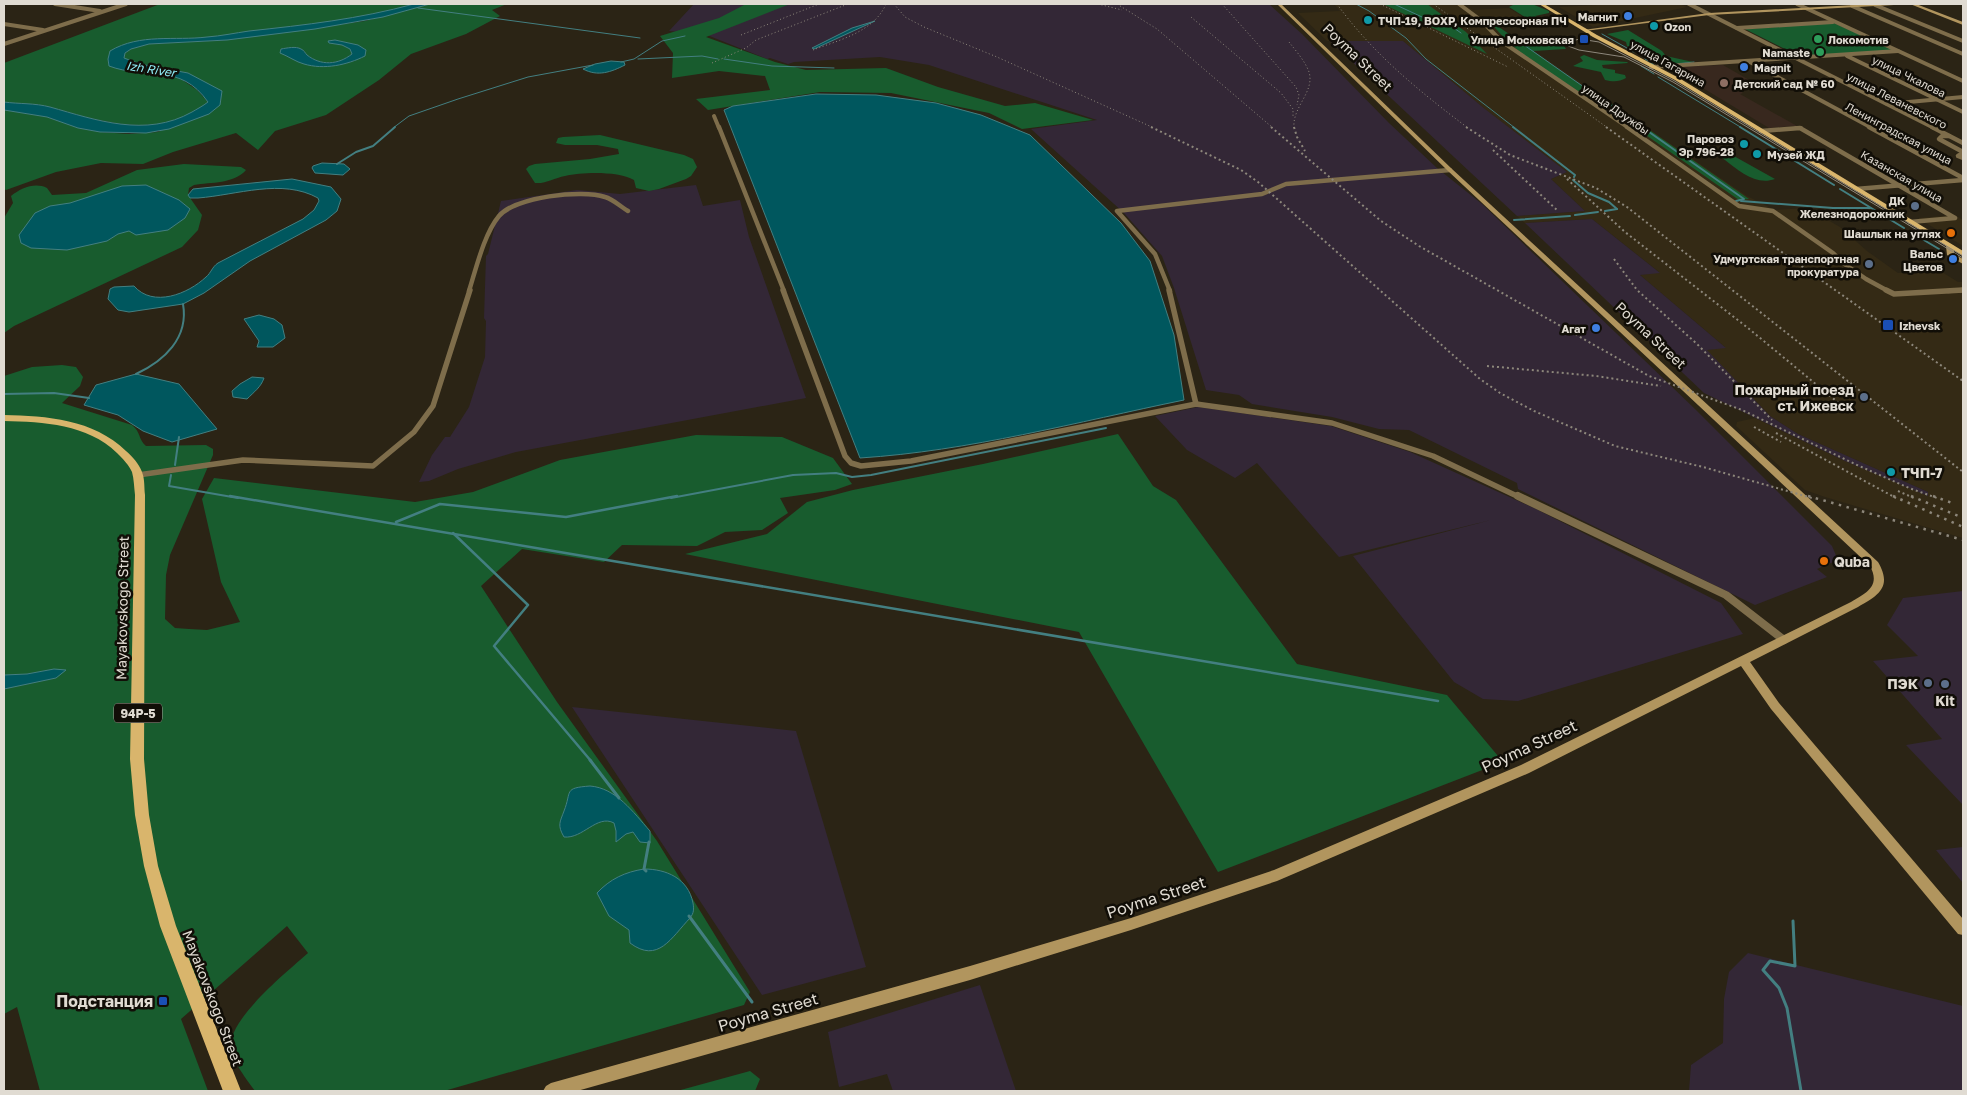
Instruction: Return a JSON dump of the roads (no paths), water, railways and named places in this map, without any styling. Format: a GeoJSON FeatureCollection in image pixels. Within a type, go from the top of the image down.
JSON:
{"type":"FeatureCollection","features":[{"type":"Feature","properties":{"kind":"main road","name":"Poyma Street"},"geometry":{"type":"LineString","coordinates":[[551,1091],[970,973],[1131,924],[1277,875],[1525,769],[1838,613],[1876,589],[1880,582],[1880,571],[1874,564],[1450,170],[1278,4]]}},
{"type":"Feature","properties":{"kind":"main road","name":"улица Гагарина"},"geometry":{"type":"LineString","coordinates":[[1541,4],[1651,67],[1677,79],[1959,250]]}},
{"type":"Feature","properties":{"kind":"main road"},"geometry":{"type":"LineString","coordinates":[[1585,30],[1709,14],[1894,4]]}},
{"type":"Feature","properties":{"kind":"main road"},"geometry":{"type":"LineString","coordinates":[[1912,4],[1963,24]]}},
{"type":"Feature","properties":{"kind":"main road"},"geometry":{"type":"LineString","coordinates":[[1959,250],[1951,254],[1963,262]]}},
{"type":"Feature","properties":{"kind":"main road"},"geometry":{"type":"LineString","coordinates":[[4,418],[49,420],[74,425],[86,430],[111,441],[130,461],[138,475]]}},
{"type":"Feature","properties":{"kind":"main road","name":"Mayakovskogo Street"},"geometry":{"type":"LineString","coordinates":[[138,475],[140,502],[137,759],[142,815],[151,866],[168,926],[232,1091]]}},
{"type":"Feature","properties":{"kind":"main road"},"geometry":{"type":"LineString","coordinates":[[1744,661],[1775,706],[1963,929]]}},
{"type":"Feature","properties":{"kind":"street"},"geometry":{"type":"LineString","coordinates":[[55,4],[103,11]]}},
{"type":"Feature","properties":{"kind":"street"},"geometry":{"type":"LineString","coordinates":[[4,44],[126,4]]}},
{"type":"Feature","properties":{"kind":"street","name":"улица Дружбы"},"geometry":{"type":"LineString","coordinates":[[1459,4],[1482,21],[1501,41],[1739,206],[1773,211],[1833,253],[1843,263],[1866,279],[1894,294],[1963,290]]}},
{"type":"Feature","properties":{"kind":"street","name":"улица Леваневского"},"geometry":{"type":"LineString","coordinates":[[1689,4],[1963,143]]}},
{"type":"Feature","properties":{"kind":"street"},"geometry":{"type":"LineString","coordinates":[[1797,4],[1963,81]]}},
{"type":"Feature","properties":{"kind":"street"},"geometry":{"type":"LineString","coordinates":[[1874,4],[1963,41]]}},
{"type":"Feature","properties":{"kind":"street"},"geometry":{"type":"LineString","coordinates":[[1852,6],[1963,54]]}},
{"type":"Feature","properties":{"kind":"street"},"geometry":{"type":"LineString","coordinates":[[1735,28],[1836,22]]}},
{"type":"Feature","properties":{"kind":"street"},"geometry":{"type":"LineString","coordinates":[[4,24],[44,30]]}},
{"type":"Feature","properties":{"kind":"street"},"geometry":{"type":"LineString","coordinates":[[1651,67],[1898,51]]}},
{"type":"Feature","properties":{"kind":"street","name":"улица Чкалова"},"geometry":{"type":"LineString","coordinates":[[1847,55],[1963,112]]}},
{"type":"Feature","properties":{"kind":"street","name":"Ленинградская улица"},"geometry":{"type":"LineString","coordinates":[[1748,60],[1963,179]]}},
{"type":"Feature","properties":{"kind":"street"},"geometry":{"type":"LineString","coordinates":[[1887,104],[1963,97]]}},
{"type":"Feature","properties":{"kind":"street"},"geometry":{"type":"LineString","coordinates":[[714,116],[768,248],[845,456],[851,463],[861,466],[911,461],[1196,404],[1332,422],[1433,456],[1726,595],[1784,640]]}},
{"type":"Feature","properties":{"kind":"street"},"geometry":{"type":"LineString","coordinates":[[1918,124],[1942,136],[1949,136]]}},
{"type":"Feature","properties":{"kind":"street","name":"Казанская улица"},"geometry":{"type":"LineString","coordinates":[[1761,131],[1800,128],[1954,218],[1910,222]]}},
{"type":"Feature","properties":{"kind":"street"},"geometry":{"type":"LineString","coordinates":[[1942,136],[1939,140],[1963,153],[1958,156],[1963,158]]}},
{"type":"Feature","properties":{"kind":"street"},"geometry":{"type":"LineString","coordinates":[[1196,404],[1172,297],[1155,254],[1117,211],[1254,195],[1286,184],[1450,170]]}},
{"type":"Feature","properties":{"kind":"street"},"geometry":{"type":"LineString","coordinates":[[1856,189],[1963,179]]}},
{"type":"Feature","properties":{"kind":"street"},"geometry":{"type":"LineString","coordinates":[[138,475],[243,460],[373,466],[411,436],[425,422],[433,406],[484,244],[499,216],[509,208],[523,202],[585,194],[606,197],[628,212]]}},
{"type":"Feature","properties":{"kind":"water","name":"Izh River"},"geometry":{"type":"Polygon","coordinates":[[[414,4],[430,4],[383,17],[315,29],[227,40],[149,44],[131,49],[125,53],[124,58],[140,64],[188,73],[222,91],[220,105],[209,114],[169,129],[146,133],[100,132],[78,128],[47,117],[4,110],[4,102],[44,106],[121,124],[157,124],[175,120],[208,102],[186,81],[162,74],[136,72],[109,66],[110,51],[121,45],[145,40],[212,37],[311,24],[373,14],[414,4]]]}},
{"type":"Feature","properties":{"kind":"water"},"geometry":{"type":"Polygon","coordinates":[[[875,21],[814,49],[812,48],[852,28],[875,21]]]}},
{"type":"Feature","properties":{"kind":"water"},"geometry":{"type":"Polygon","coordinates":[[[335,40],[358,45],[366,50],[365,56],[343,64],[319,67],[301,63],[280,53],[281,49],[299,48],[312,59],[330,63],[347,58],[352,54],[350,49],[342,45],[329,43],[328,41],[335,40]]]}},
{"type":"Feature","properties":{"kind":"water"},"geometry":{"type":"Polygon","coordinates":[[[611,61],[624,62],[625,65],[604,73],[594,73],[583,69],[595,64],[611,61]]]}},
{"type":"Feature","properties":{"kind":"water"},"geometry":{"type":"Polygon","coordinates":[[[816,94],[876,95],[936,103],[981,115],[1030,135],[1121,223],[1150,261],[1174,335],[1184,400],[982,442],[942,449],[860,458],[724,110],[733,106],[816,94]]]}},
{"type":"Feature","properties":{"kind":"water"},"geometry":{"type":"Polygon","coordinates":[[[322,163],[344,164],[350,169],[343,175],[315,173],[312,168],[313,166],[322,163]]]}},
{"type":"Feature","properties":{"kind":"water"},"geometry":{"type":"Polygon","coordinates":[[[292,179],[331,187],[341,199],[337,211],[326,220],[250,261],[204,293],[183,304],[129,312],[118,310],[108,299],[110,289],[114,287],[134,286],[142,293],[160,297],[170,296],[190,289],[208,275],[218,263],[303,219],[314,210],[319,201],[318,198],[304,192],[274,188],[190,198],[188,195],[193,189],[292,179]]]}},
{"type":"Feature","properties":{"kind":"water"},"geometry":{"type":"Polygon","coordinates":[[[146,185],[179,200],[190,209],[185,218],[168,230],[136,235],[129,231],[118,234],[107,241],[67,250],[31,248],[21,243],[19,235],[35,213],[50,206],[70,203],[122,186],[146,185]]]}},
{"type":"Feature","properties":{"kind":"water"},"geometry":{"type":"Polygon","coordinates":[[[259,315],[274,319],[282,325],[285,338],[273,347],[257,347],[259,341],[244,319],[259,315]]]}},
{"type":"Feature","properties":{"kind":"water"},"geometry":{"type":"Polygon","coordinates":[[[136,374],[179,384],[217,429],[172,442],[143,431],[118,415],[84,405],[96,385],[136,374]]]}},
{"type":"Feature","properties":{"kind":"water"},"geometry":{"type":"Polygon","coordinates":[[[252,377],[264,378],[247,399],[233,397],[232,391],[252,377]]]}},
{"type":"Feature","properties":{"kind":"water"},"geometry":{"type":"Polygon","coordinates":[[[54,669],[66,670],[56,678],[4,689],[4,675],[27,674],[54,669]]]}},
{"type":"Feature","properties":{"kind":"water"},"geometry":{"type":"Polygon","coordinates":[[[590,786],[608,791],[623,802],[650,831],[650,843],[640,842],[633,832],[626,834],[616,842],[614,823],[608,821],[596,824],[571,837],[564,837],[560,824],[570,792],[576,788],[590,786]]]}},
{"type":"Feature","properties":{"kind":"water"},"geometry":{"type":"Polygon","coordinates":[[[644,869],[668,873],[681,881],[690,894],[694,907],[691,916],[670,940],[656,950],[649,951],[640,949],[630,943],[629,930],[609,916],[597,893],[618,877],[644,869]]]}},
{"type":"Feature","properties":{"kind":"waterway"},"geometry":{"type":"LineString","coordinates":[[1356,4],[1369,11],[1406,38],[1426,59],[1515,128]]}},
{"type":"Feature","properties":{"kind":"waterway"},"geometry":{"type":"LineString","coordinates":[[1394,4],[1422,17],[1440,18],[1461,33]]}},
{"type":"Feature","properties":{"kind":"waterway"},"geometry":{"type":"LineString","coordinates":[[418,8],[640,38]]}},
{"type":"Feature","properties":{"kind":"waterway"},"geometry":{"type":"LineString","coordinates":[[1602,34],[1634,52]]}},
{"type":"Feature","properties":{"kind":"waterway"},"geometry":{"type":"LineString","coordinates":[[621,62],[634,59],[662,41],[685,36]]}},
{"type":"Feature","properties":{"kind":"waterway"},"geometry":{"type":"LineString","coordinates":[[1524,45],[1601,99]]}},
{"type":"Feature","properties":{"kind":"waterway"},"geometry":{"type":"LineString","coordinates":[[638,59],[702,56],[718,59]]}},
{"type":"Feature","properties":{"kind":"waterway"},"geometry":{"type":"LineString","coordinates":[[724,59],[772,66],[834,68]]}},
{"type":"Feature","properties":{"kind":"waterway"},"geometry":{"type":"LineString","coordinates":[[1645,59],[1654,65]]}},
{"type":"Feature","properties":{"kind":"waterway"},"geometry":{"type":"LineString","coordinates":[[1675,64],[1694,62]]}},
{"type":"Feature","properties":{"kind":"waterway"},"geometry":{"type":"LineString","coordinates":[[393,128],[409,116],[458,99],[528,77],[593,65]]}},
{"type":"Feature","properties":{"kind":"waterway"},"geometry":{"type":"LineString","coordinates":[[1641,66],[1654,74]]}},
{"type":"Feature","properties":{"kind":"waterway"},"geometry":{"type":"LineString","coordinates":[[1658,77],[1742,128]]}},
{"type":"Feature","properties":{"kind":"waterway"},"geometry":{"type":"LineString","coordinates":[[1605,101],[1644,128]]}},
{"type":"Feature","properties":{"kind":"waterway"},"geometry":{"type":"LineString","coordinates":[[337,164],[356,152],[373,146],[395,127]]}},
{"type":"Feature","properties":{"kind":"waterway"},"geometry":{"type":"LineString","coordinates":[[1513,127],[1575,175],[1574,177]]}},
{"type":"Feature","properties":{"kind":"waterway"},"geometry":{"type":"LineString","coordinates":[[1642,127],[1744,199],[1736,201]]}},
{"type":"Feature","properties":{"kind":"waterway"},"geometry":{"type":"LineString","coordinates":[[1740,127],[1834,185]]}},
{"type":"Feature","properties":{"kind":"waterway"},"geometry":{"type":"LineString","coordinates":[[1573,180],[1588,193],[1609,202],[1617,209],[1605,211]]}},
{"type":"Feature","properties":{"kind":"waterway"},"geometry":{"type":"LineString","coordinates":[[1840,189],[1904,228]]}},
{"type":"Feature","properties":{"kind":"waterway"},"geometry":{"type":"LineString","coordinates":[[1741,201],[1833,208],[1870,208]]}},
{"type":"Feature","properties":{"kind":"waterway"},"geometry":{"type":"LineString","coordinates":[[1575,215],[1598,212]]}},
{"type":"Feature","properties":{"kind":"waterway"},"geometry":{"type":"LineString","coordinates":[[1514,220],[1570,216]]}},
{"type":"Feature","properties":{"kind":"waterway"},"geometry":{"type":"LineString","coordinates":[[1912,233],[1939,249]]}},
{"type":"Feature","properties":{"kind":"waterway"},"geometry":{"type":"LineString","coordinates":[[136,374],[156,362],[172,347],[182,327],[184,316],[183,304]]}},
{"type":"Feature","properties":{"kind":"waterway"},"geometry":{"type":"LineString","coordinates":[[4,394],[54,393],[89,398]]}},
{"type":"Feature","properties":{"kind":"waterway"},"geometry":{"type":"LineString","coordinates":[[671,498],[793,475],[836,473],[852,477],[871,475],[1106,428]]}},
{"type":"Feature","properties":{"kind":"waterway"},"geometry":{"type":"LineString","coordinates":[[175,465],[179,437]]}},
{"type":"Feature","properties":{"kind":"waterway"},"geometry":{"type":"LineString","coordinates":[[171,475],[169,486],[238,498]]}},
{"type":"Feature","properties":{"kind":"waterway"},"geometry":{"type":"LineString","coordinates":[[230,496],[454,534]]}},
{"type":"Feature","properties":{"kind":"waterway"},"geometry":{"type":"LineString","coordinates":[[396,522],[440,504],[566,517],[677,496]]}},
{"type":"Feature","properties":{"kind":"waterway"},"geometry":{"type":"LineString","coordinates":[[454,534],[1438,701]]}},
{"type":"Feature","properties":{"kind":"waterway"},"geometry":{"type":"LineString","coordinates":[[454,534],[528,605],[494,646],[591,761]]}},
{"type":"Feature","properties":{"kind":"waterway"},"geometry":{"type":"LineString","coordinates":[[590,760],[619,798]]}},
{"type":"Feature","properties":{"kind":"waterway"},"geometry":{"type":"LineString","coordinates":[[646,871],[644,869],[649,842]]}},
{"type":"Feature","properties":{"kind":"waterway"},"geometry":{"type":"LineString","coordinates":[[689,916],[752,1002]]}},
{"type":"Feature","properties":{"kind":"waterway"},"geometry":{"type":"LineString","coordinates":[[1793,921],[1795,966],[1770,961],[1763,970],[1779,988],[1787,1008],[1801,1091]]}},
{"type":"Feature","properties":{"kind":"tram line"},"geometry":{"type":"LineString","coordinates":[[1963,256],[1673,80],[1599,42],[1580,39],[1567,42],[1568,46],[1579,50],[1624,57],[1673,82],[1963,258]]}},
{"type":"Feature","properties":{"kind":"railway"},"geometry":{"type":"LineString","coordinates":[[741,35],[819,4]]}},
{"type":"Feature","properties":{"kind":"railway"},"geometry":{"type":"LineString","coordinates":[[712,63],[746,48],[756,40],[848,4]]}},
{"type":"Feature","properties":{"kind":"railway"},"geometry":{"type":"LineString","coordinates":[[813,50],[855,34],[873,22],[886,4]]}},
{"type":"Feature","properties":{"kind":"railway"},"geometry":{"type":"LineString","coordinates":[[894,4],[905,17],[924,27],[997,57],[1154,128]]}},
{"type":"Feature","properties":{"kind":"railway"},"geometry":{"type":"LineString","coordinates":[[1098,4],[1122,10]]}},
{"type":"Feature","properties":{"kind":"railway"},"geometry":{"type":"LineString","coordinates":[[1117,4],[1157,29],[1273,128]]}},
{"type":"Feature","properties":{"kind":"railway"},"geometry":{"type":"LineString","coordinates":[[1222,4],[1296,87],[1299,95],[1297,105]]}},
{"type":"Feature","properties":{"kind":"railway"},"geometry":{"type":"LineString","coordinates":[[1337,4],[1365,39],[1381,55],[1432,100],[1468,128]]}},
{"type":"Feature","properties":{"kind":"railway"},"geometry":{"type":"LineString","coordinates":[[1380,4],[1508,67]]}},
{"type":"Feature","properties":{"kind":"railway"},"geometry":{"type":"LineString","coordinates":[[1433,4],[1608,128]]}},
{"type":"Feature","properties":{"kind":"railway"},"geometry":{"type":"LineString","coordinates":[[1191,17],[1281,93],[1293,109],[1293,117]]}},
{"type":"Feature","properties":{"kind":"railway"},"geometry":{"type":"LineString","coordinates":[[1289,42],[1305,64],[1310,79],[1309,86],[1296,113],[1294,127]]}},
{"type":"Feature","properties":{"kind":"railway"},"geometry":{"type":"LineString","coordinates":[[1151,127],[1241,170],[1258,182],[1480,379],[1500,393],[1534,411],[1615,446],[1703,467],[1812,498]]}},
{"type":"Feature","properties":{"kind":"railway"},"geometry":{"type":"LineString","coordinates":[[1271,127],[1381,221],[1419,246],[1649,376],[1742,410],[1857,465],[1937,498]]}},
{"type":"Feature","properties":{"kind":"railway"},"geometry":{"type":"LineString","coordinates":[[1294,127],[1305,151]]}},
{"type":"Feature","properties":{"kind":"railway"},"geometry":{"type":"LineString","coordinates":[[1466,127],[1510,155],[1596,188],[1627,207],[1963,472]]}},
{"type":"Feature","properties":{"kind":"railway"},"geometry":{"type":"LineString","coordinates":[[1606,127],[1963,381]]}},
{"type":"Feature","properties":{"kind":"railway"},"geometry":{"type":"LineString","coordinates":[[1493,150],[1558,211]]}},
{"type":"Feature","properties":{"kind":"railway"},"geometry":{"type":"LineString","coordinates":[[1567,179],[1625,232],[1748,328],[1852,414]]}},
{"type":"Feature","properties":{"kind":"railway"},"geometry":{"type":"LineString","coordinates":[[1614,259],[1637,290],[1697,344],[1772,420]]}},
{"type":"Feature","properties":{"kind":"railway"},"geometry":{"type":"LineString","coordinates":[[1487,366],[1596,376],[1661,386]]}},
{"type":"Feature","properties":{"kind":"railway"},"geometry":{"type":"LineString","coordinates":[[1754,427],[1781,442]]}},
{"type":"Feature","properties":{"kind":"railway"},"geometry":{"type":"LineString","coordinates":[[1776,433],[1896,498]]}},
{"type":"Feature","properties":{"kind":"railway"},"geometry":{"type":"LineString","coordinates":[[1898,491],[1914,498]]}},
{"type":"Feature","properties":{"kind":"railway"},"geometry":{"type":"LineString","coordinates":[[1808,496],[1963,540]]}},
{"type":"Feature","properties":{"kind":"railway"},"geometry":{"type":"LineString","coordinates":[[1893,496],[1963,527]]}},
{"type":"Feature","properties":{"kind":"railway"},"geometry":{"type":"LineString","coordinates":[[1911,496],[1963,518]]}},
{"type":"Feature","properties":{"kind":"railway"},"geometry":{"type":"LineString","coordinates":[[1933,496],[1955,504]]}},
{"type":"Feature","properties":{"kind":"place","name":"Магнит"},"geometry":{"type":"Point","coordinates":[1628,16]}},
{"type":"Feature","properties":{"kind":"place","name":"ТЧП-19, ВОХР, Компрессорная ПЧ"},"geometry":{"type":"Point","coordinates":[1368,20]}},
{"type":"Feature","properties":{"kind":"place","name":"Ozon"},"geometry":{"type":"Point","coordinates":[1654,26]}},
{"type":"Feature","properties":{"kind":"place","name":"Улица Московская"},"geometry":{"type":"Point","coordinates":[1584,39]}},
{"type":"Feature","properties":{"kind":"place","name":"Локомотив"},"geometry":{"type":"Point","coordinates":[1818,39]}},
{"type":"Feature","properties":{"kind":"place","name":"Namaste"},"geometry":{"type":"Point","coordinates":[1820,52]}},
{"type":"Feature","properties":{"kind":"place","name":"Magnit"},"geometry":{"type":"Point","coordinates":[1744,67]}},
{"type":"Feature","properties":{"kind":"place","name":"Детский сад № 60"},"geometry":{"type":"Point","coordinates":[1724,83]}},
{"type":"Feature","properties":{"kind":"place","name":"Паровоз Эр 796-28"},"geometry":{"type":"Point","coordinates":[1744,144]}},
{"type":"Feature","properties":{"kind":"place","name":"Музей ЖД"},"geometry":{"type":"Point","coordinates":[1757,154]}},
{"type":"Feature","properties":{"kind":"place","name":"ДК Железнодорожник"},"geometry":{"type":"Point","coordinates":[1915,206]}},
{"type":"Feature","properties":{"kind":"place","name":"Шашлык на углях"},"geometry":{"type":"Point","coordinates":[1951,233]}},
{"type":"Feature","properties":{"kind":"place","name":"Вальс Цветов"},"geometry":{"type":"Point","coordinates":[1953,259]}},
{"type":"Feature","properties":{"kind":"place","name":"Удмуртская транспортная прокуратура"},"geometry":{"type":"Point","coordinates":[1869,264]}},
{"type":"Feature","properties":{"kind":"place","name":"Izhevsk"},"geometry":{"type":"Point","coordinates":[1888,325]}},
{"type":"Feature","properties":{"kind":"place","name":"Агат"},"geometry":{"type":"Point","coordinates":[1596,328]}},
{"type":"Feature","properties":{"kind":"place","name":"Пожарный поезд ст. Ижевск"},"geometry":{"type":"Point","coordinates":[1864,397]}},
{"type":"Feature","properties":{"kind":"place","name":"ТЧП-7"},"geometry":{"type":"Point","coordinates":[1891,472]}},
{"type":"Feature","properties":{"kind":"place","name":"Quba"},"geometry":{"type":"Point","coordinates":[1824,561]}},
{"type":"Feature","properties":{"kind":"place","name":"ПЭК"},"geometry":{"type":"Point","coordinates":[1928,683]}},
{"type":"Feature","properties":{"kind":"place","name":"Kit"},"geometry":{"type":"Point","coordinates":[1945,684]}},
{"type":"Feature","properties":{"kind":"place","name":"Подстанция"},"geometry":{"type":"Point","coordinates":[163,1001]}}]}
